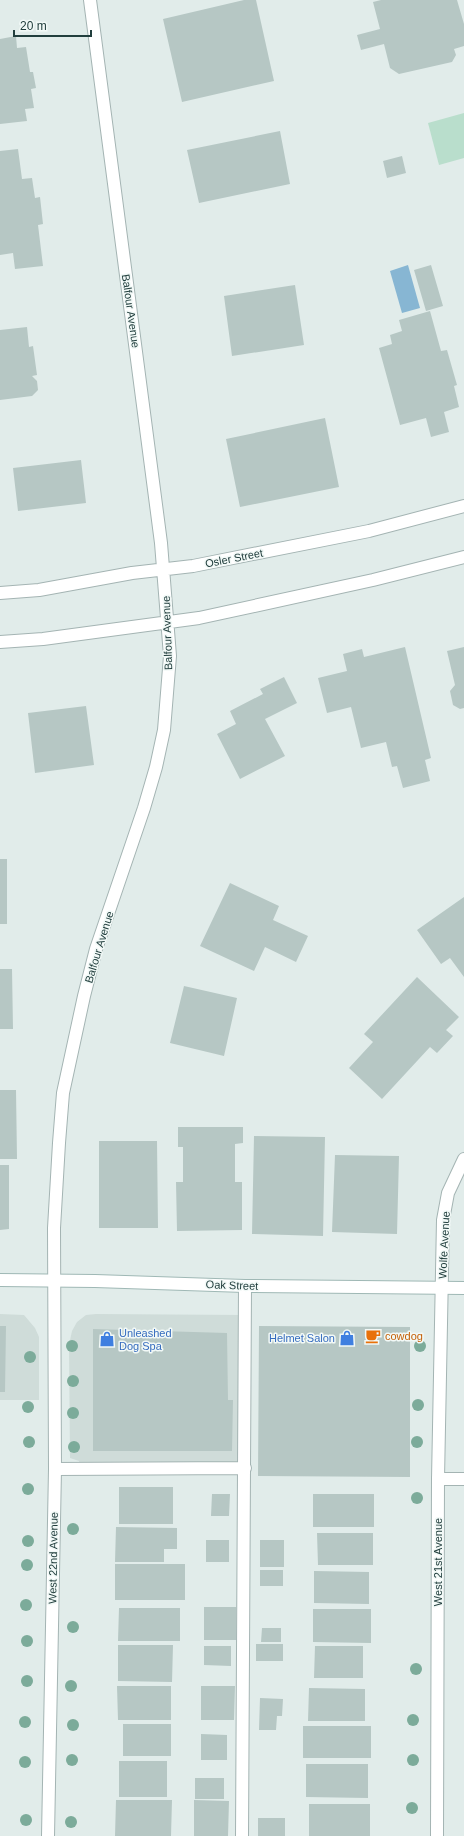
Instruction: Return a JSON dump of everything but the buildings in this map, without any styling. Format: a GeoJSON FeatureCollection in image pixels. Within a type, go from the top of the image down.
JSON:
{"type":"FeatureCollection","features":[{"type":"Feature","properties":{"kind":"street","name":"Balfour Avenue"},"geometry":{"type":"LineString","coordinates":[[54,1280],[57,1172],[63,1093],[96,948],[144,808],[156,767],[164,730],[170,656],[163,569],[132,316],[90,0]]}},
{"type":"Feature","properties":{"kind":"street","name":"Osler Street"},"geometry":{"type":"LineString","coordinates":[[0,593],[39,590],[132,573],[193,566],[369,531],[464,506]]}},
{"type":"Feature","properties":{"kind":"street"},"geometry":{"type":"LineString","coordinates":[[0,642],[199,618],[373,580],[464,557]]}},
{"type":"Feature","properties":{"kind":"street","name":"Wolfe Avenue"},"geometry":{"type":"LineString","coordinates":[[442,1287],[443,1220],[448,1193],[464,1159]]}},
{"type":"Feature","properties":{"kind":"street","name":"Oak Street"},"geometry":{"type":"LineString","coordinates":[[0,1280],[54,1280],[245,1286],[464,1288]]}},
{"type":"Feature","properties":{"kind":"street","name":"West 22nd Avenue"},"geometry":{"type":"LineString","coordinates":[[48,1836],[55,1469],[54,1280]]}},
{"type":"Feature","properties":{"kind":"street"},"geometry":{"type":"LineString","coordinates":[[242,1836],[245,1286]]}},
{"type":"Feature","properties":{"kind":"street","name":"West 21st Avenue"},"geometry":{"type":"LineString","coordinates":[[437,1836],[438,1479],[442,1287]]}},
{"type":"Feature","properties":{"kind":"street"},"geometry":{"type":"LineString","coordinates":[[55,1469],[245,1468]]}},
{"type":"Feature","properties":{"kind":"street"},"geometry":{"type":"LineString","coordinates":[[438,1479],[464,1479]]}},
{"type":"Feature","properties":{"kind":"shaded area"},"geometry":{"type":"Polygon","coordinates":[[[0,1314],[24,1315],[35,1328],[39,1337],[39,1400],[0,1400],[0,1314]]]}},
{"type":"Feature","properties":{"kind":"shaded area"},"geometry":{"type":"Polygon","coordinates":[[[86,1315],[245,1315],[245,1468],[80,1469],[79,1461],[70,1458],[69,1345],[72,1331],[77,1322],[86,1315]]]}},
{"type":"Feature","properties":{"kind":"green space"},"geometry":{"type":"Polygon","coordinates":[[[464,113],[464,158],[439,165],[428,123],[464,113]]]}},
{"type":"Feature","properties":{"kind":"water"},"geometry":{"type":"Polygon","coordinates":[[[408,265],[420,308],[402,313],[390,271],[408,265]]]}},
{"type":"Feature","properties":{"kind":"place","name":"cowdog"},"geometry":{"type":"Point","coordinates":[373,1336]}},
{"type":"Feature","properties":{"kind":"place","name":"Helmet Salon"},"geometry":{"type":"Point","coordinates":[347,1338]}},
{"type":"Feature","properties":{"kind":"place","name":"Unleashed Dog Spa"},"geometry":{"type":"Point","coordinates":[107,1339]}}]}
